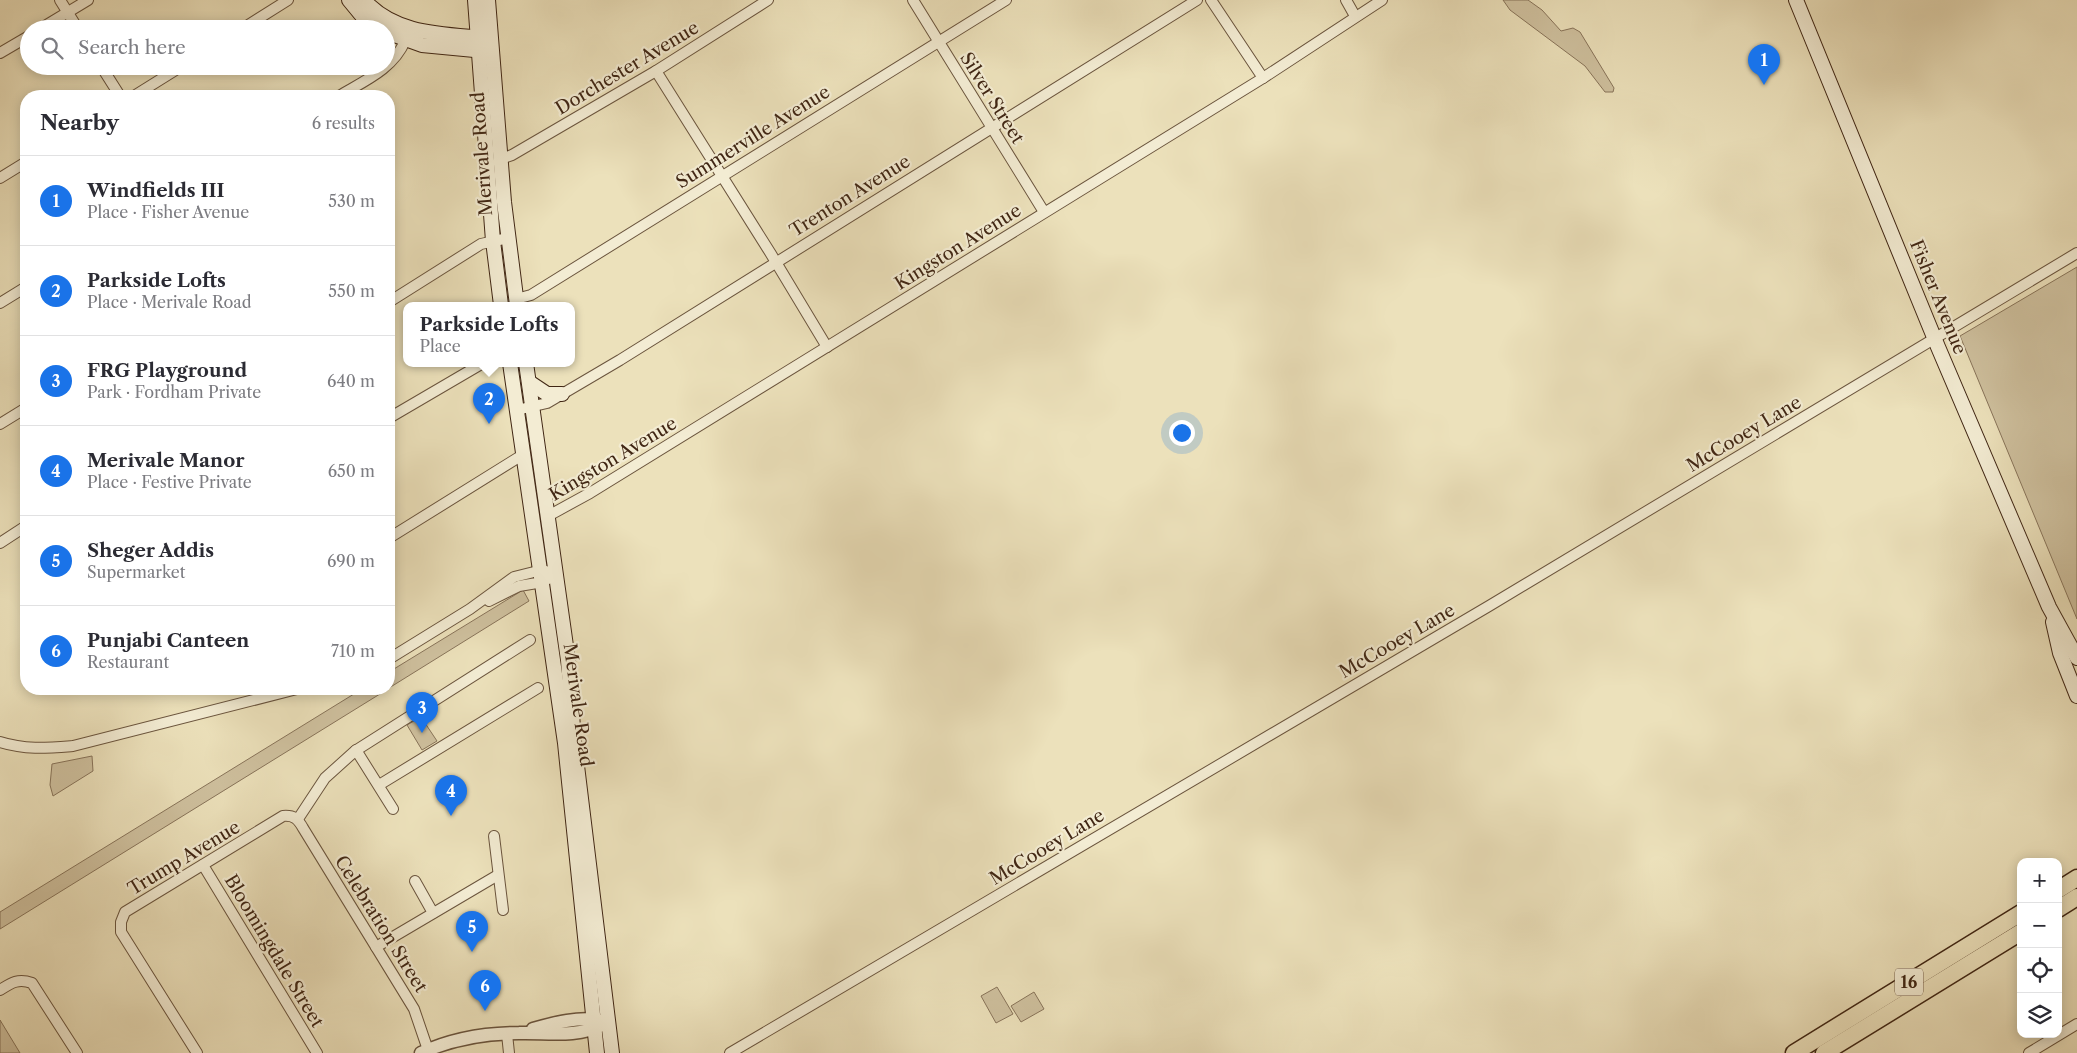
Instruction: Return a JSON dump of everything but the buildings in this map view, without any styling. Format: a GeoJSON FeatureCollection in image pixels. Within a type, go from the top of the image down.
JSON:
{"type":"FeatureCollection","features":[{"type":"Feature","properties":{"kind":"main road"},"geometry":{"type":"LineString","coordinates":[[349,0],[367,20]]}},
{"type":"Feature","properties":{"kind":"main road"},"geometry":{"type":"LineString","coordinates":[[364,0],[388,20]]}},
{"type":"Feature","properties":{"kind":"main road","name":"Merivale Road"},"geometry":{"type":"LineString","coordinates":[[475,0],[493,241],[502,302]]}},
{"type":"Feature","properties":{"kind":"main road","name":"Merivale Road"},"geometry":{"type":"LineString","coordinates":[[488,0],[508,238],[517,302]]}},
{"type":"Feature","properties":{"kind":"main road","name":"Fisher Avenue"},"geometry":{"type":"LineString","coordinates":[[1796,0],[1934,338],[2049,607],[2077,658]]}},
{"type":"Feature","properties":{"kind":"main road"},"geometry":{"type":"LineString","coordinates":[[395,23],[408,28],[478,44]]}},
{"type":"Feature","properties":{"kind":"main road"},"geometry":{"type":"LineString","coordinates":[[395,36],[405,41],[431,46],[492,45]]}},
{"type":"Feature","properties":{"kind":"main road"},"geometry":{"type":"LineString","coordinates":[[493,241],[509,295],[517,302]]}},
{"type":"Feature","properties":{"kind":"main road","name":"Merivale Road"},"geometry":{"type":"LineString","coordinates":[[511,367],[565,743],[597,1053]]}},
{"type":"Feature","properties":{"kind":"main road","name":"Merivale Road"},"geometry":{"type":"LineString","coordinates":[[527,367],[568,660],[574,740],[612,1053]]}},
{"type":"Feature","properties":{"kind":"main road"},"geometry":{"type":"LineString","coordinates":[[529,382],[539,391],[547,394],[562,394]]}},
{"type":"Feature","properties":{"kind":"main road","name":"Fisher Avenue"},"geometry":{"type":"LineString","coordinates":[[2049,607],[2060,653],[2077,696]]}},
{"type":"Feature","properties":{"kind":"main road"},"geometry":{"type":"LineString","coordinates":[[2062,887],[2077,878]]}},
{"type":"Feature","properties":{"kind":"main road"},"geometry":{"type":"LineString","coordinates":[[2062,907],[2077,898]]}},
{"type":"Feature","properties":{"kind":"main road","name":"16"},"geometry":{"type":"LineString","coordinates":[[1794,1053],[2017,915]]}},
{"type":"Feature","properties":{"kind":"main road","name":"16"},"geometry":{"type":"LineString","coordinates":[[1824,1053],[2017,934]]}},
{"type":"Feature","properties":{"kind":"street"},"geometry":{"type":"LineString","coordinates":[[60,0],[73,20]]}},
{"type":"Feature","properties":{"kind":"street"},"geometry":{"type":"LineString","coordinates":[[55,20],[88,0]]}},
{"type":"Feature","properties":{"kind":"street"},"geometry":{"type":"LineString","coordinates":[[256,20],[288,0]]}},
{"type":"Feature","properties":{"kind":"street","name":"Dorchester Avenue"},"geometry":{"type":"LineString","coordinates":[[501,159],[512,156],[656,71],[768,0]]}},
{"type":"Feature","properties":{"kind":"street","name":"Silver Street"},"geometry":{"type":"LineString","coordinates":[[913,0],[1044,212]]}},
{"type":"Feature","properties":{"kind":"street","name":"Summerville Avenue"},"geometry":{"type":"LineString","coordinates":[[517,302],[532,295],[1006,0]]}},
{"type":"Feature","properties":{"kind":"street","name":"Trenton Avenue"},"geometry":{"type":"LineString","coordinates":[[517,410],[547,403],[562,394],[991,126],[1197,0]]}},
{"type":"Feature","properties":{"kind":"street"},"geometry":{"type":"LineString","coordinates":[[1211,0],[1263,78]]}},
{"type":"Feature","properties":{"kind":"street"},"geometry":{"type":"LineString","coordinates":[[1346,0],[1355,16]]}},
{"type":"Feature","properties":{"kind":"street","name":"Kingston Avenue"},"geometry":{"type":"LineString","coordinates":[[548,516],[563,510],[1263,78],[1382,0]]}},
{"type":"Feature","properties":{"kind":"street"},"geometry":{"type":"LineString","coordinates":[[0,53],[20,41]]}},
{"type":"Feature","properties":{"kind":"street"},"geometry":{"type":"LineString","coordinates":[[395,59],[400,54],[405,41]]}},
{"type":"Feature","properties":{"kind":"street"},"geometry":{"type":"LineString","coordinates":[[656,71],[827,347]]}},
{"type":"Feature","properties":{"kind":"street"},"geometry":{"type":"LineString","coordinates":[[107,75],[116,90]]}},
{"type":"Feature","properties":{"kind":"street"},"geometry":{"type":"LineString","coordinates":[[144,90],[168,75]]}},
{"type":"Feature","properties":{"kind":"street"},"geometry":{"type":"LineString","coordinates":[[349,90],[373,75]]}},
{"type":"Feature","properties":{"kind":"street"},"geometry":{"type":"LineString","coordinates":[[0,178],[20,166]]}},
{"type":"Feature","properties":{"kind":"street"},"geometry":{"type":"LineString","coordinates":[[395,298],[481,244],[508,238]]}},
{"type":"Feature","properties":{"kind":"street","name":"McCooey Lane"},"geometry":{"type":"LineString","coordinates":[[730,1053],[1489,606],[2077,253]]}},
{"type":"Feature","properties":{"kind":"street"},"geometry":{"type":"LineString","coordinates":[[0,303],[20,291]]}},
{"type":"Feature","properties":{"kind":"street"},"geometry":{"type":"LineString","coordinates":[[395,414],[476,367]]}},
{"type":"Feature","properties":{"kind":"street"},"geometry":{"type":"LineString","coordinates":[[0,424],[20,412]]}},
{"type":"Feature","properties":{"kind":"street"},"geometry":{"type":"LineString","coordinates":[[395,534],[524,454]]}},
{"type":"Feature","properties":{"kind":"street"},"geometry":{"type":"LineString","coordinates":[[0,543],[20,530]]}},
{"type":"Feature","properties":{"kind":"street"},"geometry":{"type":"LineString","coordinates":[[395,655],[470,609],[542,576],[557,573]]}},
{"type":"Feature","properties":{"kind":"street"},"geometry":{"type":"LineString","coordinates":[[298,819],[324,778],[356,750],[530,640]]}},
{"type":"Feature","properties":{"kind":"street"},"geometry":{"type":"LineString","coordinates":[[379,785],[538,688]]}},
{"type":"Feature","properties":{"kind":"street"},"geometry":{"type":"LineString","coordinates":[[0,742],[20,748],[40,749],[73,746],[266,695]]}},
{"type":"Feature","properties":{"kind":"street"},"geometry":{"type":"LineString","coordinates":[[356,750],[393,809]]}},
{"type":"Feature","properties":{"kind":"street","name":"Trump Avenue"},"geometry":{"type":"LineString","coordinates":[[197,1053],[121,932],[121,922],[126,912],[283,816],[290,815],[298,819]]}},
{"type":"Feature","properties":{"kind":"street","name":"Celebration Street"},"geometry":{"type":"LineString","coordinates":[[298,819],[414,1009],[425,1051]]}},
{"type":"Feature","properties":{"kind":"street"},"geometry":{"type":"LineString","coordinates":[[494,836],[503,910]]}},
{"type":"Feature","properties":{"kind":"street","name":"Bloomingdale Street"},"geometry":{"type":"LineString","coordinates":[[203,865],[317,1053]]}},
{"type":"Feature","properties":{"kind":"street"},"geometry":{"type":"LineString","coordinates":[[376,948],[498,875]]}},
{"type":"Feature","properties":{"kind":"street"},"geometry":{"type":"LineString","coordinates":[[415,881],[433,913]]}},
{"type":"Feature","properties":{"kind":"street"},"geometry":{"type":"LineString","coordinates":[[0,990],[14,981],[24,980],[32,983],[77,1053]]}},
{"type":"Feature","properties":{"kind":"street"},"geometry":{"type":"LineString","coordinates":[[425,1051],[469,1038],[513,1033],[552,1024],[608,1022]]}},
{"type":"Feature","properties":{"kind":"street"},"geometry":{"type":"LineString","coordinates":[[2029,1053],[2077,1024]]}},
{"type":"Feature","properties":{"kind":"street"},"geometry":{"type":"LineString","coordinates":[[509,1053],[513,1033]]}},
{"type":"Feature","properties":{"kind":"shaded area"},"geometry":{"type":"Polygon","coordinates":[[[1503,0],[1528,0],[1542,10],[1561,31],[1573,28],[1580,32],[1614,88],[1613,92],[1605,92],[1585,66],[1510,10],[1503,0]]]}},
{"type":"Feature","properties":{"kind":"shaded area"},"geometry":{"type":"Polygon","coordinates":[[[2077,267],[2077,619],[1960,336],[2077,267]]]}},
{"type":"Feature","properties":{"kind":"shaded area"},"geometry":{"type":"Polygon","coordinates":[[[523,590],[529,601],[395,684],[395,668],[523,590]]]}},
{"type":"Feature","properties":{"kind":"shaded area"},"geometry":{"type":"Polygon","coordinates":[[[352,695],[378,695],[0,929],[0,912],[352,695]]]}},
{"type":"Feature","properties":{"kind":"shaded area"},"geometry":{"type":"Polygon","coordinates":[[[421,717],[437,741],[422,750],[407,725],[421,717]]]}},
{"type":"Feature","properties":{"kind":"shaded area"},"geometry":{"type":"Polygon","coordinates":[[[92,756],[93,771],[53,796],[50,785],[52,764],[92,756]]]}},
{"type":"Feature","properties":{"kind":"shaded area"},"geometry":{"type":"Polygon","coordinates":[[[997,987],[1013,1014],[996,1023],[981,996],[997,987]]]}},
{"type":"Feature","properties":{"kind":"shaded area"},"geometry":{"type":"Polygon","coordinates":[[[1034,992],[1044,1009],[1021,1022],[1011,1006],[1034,992]]]}},
{"type":"Feature","properties":{"kind":"shaded area"},"geometry":{"type":"Polygon","coordinates":[[[0,1020],[20,1053],[0,1053],[0,1020]]]}},
{"type":"Feature","properties":{"kind":"place","name":"Windfields III"},"geometry":{"type":"Point","coordinates":[1764,85]}},
{"type":"Feature","properties":{"kind":"place","name":"Parkside Lofts"},"geometry":{"type":"Point","coordinates":[489,424]}},
{"type":"Feature","properties":{"kind":"place","name":"FRG Playground"},"geometry":{"type":"Point","coordinates":[422,733]}},
{"type":"Feature","properties":{"kind":"place","name":"Merivale Manor"},"geometry":{"type":"Point","coordinates":[451,816]}},
{"type":"Feature","properties":{"kind":"place","name":"Sheger Addis"},"geometry":{"type":"Point","coordinates":[472,952]}},
{"type":"Feature","properties":{"kind":"place","name":"Punjabi Canteen"},"geometry":{"type":"Point","coordinates":[485,1011]}}]}
